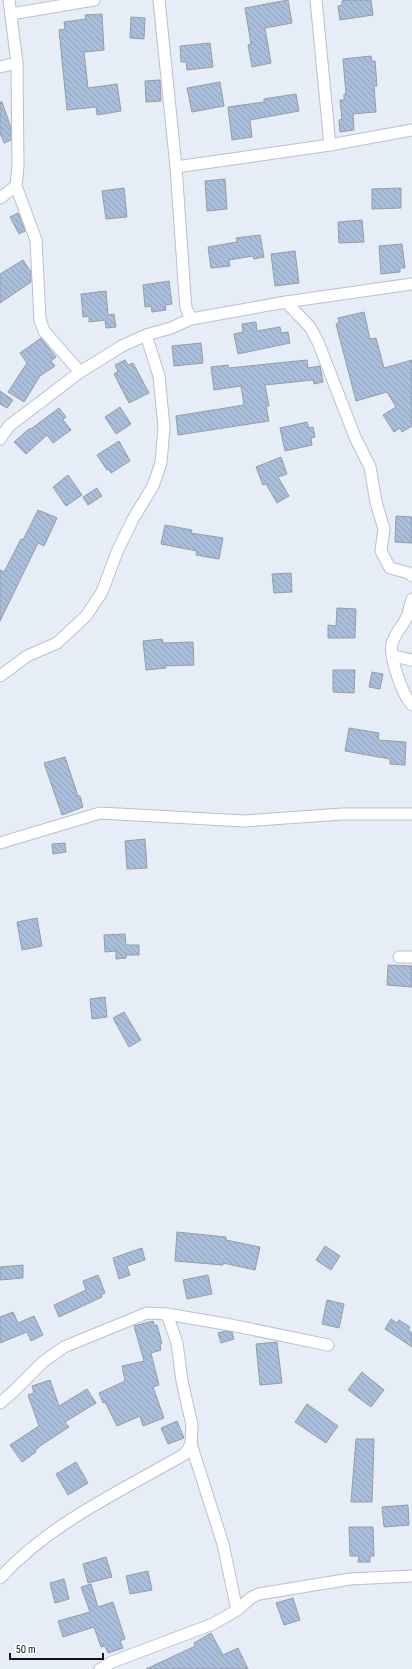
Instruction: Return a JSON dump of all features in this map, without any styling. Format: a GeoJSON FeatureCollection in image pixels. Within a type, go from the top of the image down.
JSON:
{"type":"FeatureCollection","features":[{"type":"Feature","properties":{"kind":"street"},"geometry":{"type":"LineString","coordinates":[[8,0],[17,63],[18,166],[16,186],[36,240],[37,282],[42,326],[80,372]]}},
{"type":"Feature","properties":{"kind":"street"},"geometry":{"type":"LineString","coordinates":[[11,14],[94,0]]}},
{"type":"Feature","properties":{"kind":"street"},"geometry":{"type":"LineString","coordinates":[[159,0],[176,167],[186,308],[191,319]]}},
{"type":"Feature","properties":{"kind":"street"},"geometry":{"type":"LineString","coordinates":[[316,0],[330,145]]}},
{"type":"Feature","properties":{"kind":"street"},"geometry":{"type":"LineString","coordinates":[[0,67],[17,63]]}},
{"type":"Feature","properties":{"kind":"street"},"geometry":{"type":"LineString","coordinates":[[176,167],[330,145],[412,130]]}},
{"type":"Feature","properties":{"kind":"street"},"geometry":{"type":"LineString","coordinates":[[0,198],[16,186]]}},
{"type":"Feature","properties":{"kind":"street"},"geometry":{"type":"LineString","coordinates":[[0,439],[9,426],[80,372],[122,346],[146,334],[171,328],[191,319],[286,302],[412,284]]}},
{"type":"Feature","properties":{"kind":"street"},"geometry":{"type":"LineString","coordinates":[[286,302],[310,327],[318,342],[355,437],[370,467],[376,502],[384,529],[381,551],[384,560],[390,568],[409,573],[412,576]]}},
{"type":"Feature","properties":{"kind":"street"},"geometry":{"type":"LineString","coordinates":[[0,676],[27,656],[57,643],[86,616],[102,592],[117,552],[133,519],[154,486],[161,463],[164,427],[159,376],[146,334]]}},
{"type":"Feature","properties":{"kind":"street"},"geometry":{"type":"LineString","coordinates":[[412,599],[406,617],[392,644],[393,656],[404,693],[412,705]]}},
{"type":"Feature","properties":{"kind":"street"},"geometry":{"type":"LineString","coordinates":[[393,656],[412,660]]}},
{"type":"Feature","properties":{"kind":"street"},"geometry":{"type":"LineString","coordinates":[[0,843],[100,813],[244,820],[342,814],[412,814]]}},
{"type":"Feature","properties":{"kind":"street"},"geometry":{"type":"LineString","coordinates":[[399,957],[412,957]]}},
{"type":"Feature","properties":{"kind":"street"},"geometry":{"type":"LineString","coordinates":[[0,1403],[16,1390],[43,1362],[64,1347],[147,1313],[167,1314],[231,1325],[328,1345]]}},
{"type":"Feature","properties":{"kind":"street"},"geometry":{"type":"LineString","coordinates":[[167,1314],[177,1343],[182,1381],[192,1425],[191,1444],[223,1544],[237,1610]]}},
{"type":"Feature","properties":{"kind":"street"},"geometry":{"type":"LineString","coordinates":[[0,1578],[24,1553],[64,1524],[185,1454],[191,1444]]}},
{"type":"Feature","properties":{"kind":"street"},"geometry":{"type":"LineString","coordinates":[[100,1669],[112,1662],[212,1624],[237,1610],[252,1597],[259,1594],[350,1579],[412,1576]]}},
{"type":"Feature","properties":{"kind":"building"},"geometry":{"type":"Polygon","coordinates":[[[288,0],[292,23],[265,28],[271,63],[252,67],[248,45],[251,44],[245,8],[288,0]]]}},
{"type":"Feature","properties":{"kind":"building"},"geometry":{"type":"Polygon","coordinates":[[[371,0],[373,15],[340,20],[338,6],[342,5],[342,1],[371,0]]]}},
{"type":"Feature","properties":{"kind":"building"},"geometry":{"type":"Polygon","coordinates":[[[102,14],[104,50],[84,52],[88,88],[117,84],[121,111],[97,115],[96,107],[67,110],[59,30],[65,29],[64,22],[86,19],[85,15],[102,14]]]}},
{"type":"Feature","properties":{"kind":"building"},"geometry":{"type":"Polygon","coordinates":[[[131,17],[145,18],[144,39],[130,38],[131,17]]]}},
{"type":"Feature","properties":{"kind":"building"},"geometry":{"type":"Polygon","coordinates":[[[210,43],[213,67],[187,70],[186,62],[181,62],[180,46],[210,43]]]}},
{"type":"Feature","properties":{"kind":"building"},"geometry":{"type":"Polygon","coordinates":[[[371,56],[372,61],[375,61],[377,86],[374,86],[376,112],[353,114],[354,130],[340,132],[339,120],[342,119],[340,100],[344,100],[344,94],[346,94],[343,59],[371,56]]]}},
{"type":"Feature","properties":{"kind":"building"},"geometry":{"type":"Polygon","coordinates":[[[160,80],[161,101],[146,102],[145,81],[160,80]]]}},
{"type":"Feature","properties":{"kind":"building"},"geometry":{"type":"Polygon","coordinates":[[[220,82],[224,106],[192,112],[187,88],[220,82]]]}},
{"type":"Feature","properties":{"kind":"building"},"geometry":{"type":"Polygon","coordinates":[[[296,94],[299,111],[250,120],[252,137],[232,140],[228,107],[264,102],[264,99],[296,94]]]}},
{"type":"Feature","properties":{"kind":"building"},"geometry":{"type":"Polygon","coordinates":[[[0,102],[2,102],[11,128],[11,140],[4,143],[0,133],[0,102]]]}},
{"type":"Feature","properties":{"kind":"building"},"geometry":{"type":"Polygon","coordinates":[[[225,179],[227,209],[207,211],[205,181],[225,179]]]}},
{"type":"Feature","properties":{"kind":"building"},"geometry":{"type":"Polygon","coordinates":[[[124,188],[127,217],[106,219],[102,191],[124,188]]]}},
{"type":"Feature","properties":{"kind":"building"},"geometry":{"type":"Polygon","coordinates":[[[401,188],[401,208],[372,209],[372,189],[401,188]]]}},
{"type":"Feature","properties":{"kind":"building"},"geometry":{"type":"Polygon","coordinates":[[[18,213],[25,231],[19,234],[10,217],[18,213]]]}},
{"type":"Feature","properties":{"kind":"building"},"geometry":{"type":"Polygon","coordinates":[[[362,220],[364,242],[339,243],[338,222],[362,220]]]}},
{"type":"Feature","properties":{"kind":"building"},"geometry":{"type":"Polygon","coordinates":[[[260,235],[264,257],[254,259],[253,256],[229,260],[230,266],[211,268],[208,247],[237,242],[236,238],[260,235]]]}},
{"type":"Feature","properties":{"kind":"building"},"geometry":{"type":"Polygon","coordinates":[[[402,244],[405,268],[400,268],[400,272],[381,274],[379,246],[402,244]]]}},
{"type":"Feature","properties":{"kind":"building"},"geometry":{"type":"Polygon","coordinates":[[[295,251],[299,283],[275,286],[271,254],[295,251]]]}},
{"type":"Feature","properties":{"kind":"building"},"geometry":{"type":"Polygon","coordinates":[[[23,260],[31,272],[31,282],[0,303],[0,274],[23,260]]]}},
{"type":"Feature","properties":{"kind":"building"},"geometry":{"type":"Polygon","coordinates":[[[169,281],[172,304],[165,305],[166,310],[152,312],[151,306],[145,307],[143,285],[169,281]]]}},
{"type":"Feature","properties":{"kind":"building"},"geometry":{"type":"Polygon","coordinates":[[[106,291],[108,315],[114,314],[116,327],[106,328],[105,320],[89,322],[89,316],[83,317],[81,294],[106,291]]]}},
{"type":"Feature","properties":{"kind":"building"},"geometry":{"type":"Polygon","coordinates":[[[364,312],[370,339],[376,338],[384,368],[412,360],[412,426],[402,432],[400,428],[394,432],[383,415],[396,407],[387,392],[356,401],[336,324],[339,323],[338,318],[364,312]]]}},
{"type":"Feature","properties":{"kind":"building"},"geometry":{"type":"Polygon","coordinates":[[[256,322],[257,331],[280,327],[281,333],[288,332],[290,343],[238,354],[234,334],[243,332],[242,324],[256,322]]]}},
{"type":"Feature","properties":{"kind":"building"},"geometry":{"type":"Polygon","coordinates":[[[41,338],[56,357],[51,361],[55,366],[40,376],[24,402],[8,392],[27,363],[20,353],[41,338]]]}},
{"type":"Feature","properties":{"kind":"building"},"geometry":{"type":"Polygon","coordinates":[[[201,343],[203,363],[174,366],[172,346],[201,343]]]}},
{"type":"Feature","properties":{"kind":"building"},"geometry":{"type":"Polygon","coordinates":[[[125,360],[128,365],[133,363],[149,393],[129,403],[114,374],[118,371],[115,365],[125,360]]]}},
{"type":"Feature","properties":{"kind":"building"},"geometry":{"type":"Polygon","coordinates":[[[307,360],[308,368],[320,366],[323,382],[314,384],[313,380],[265,385],[269,406],[266,406],[269,421],[178,435],[176,416],[244,405],[241,386],[214,390],[211,367],[228,365],[229,368],[307,360]]]}},
{"type":"Feature","properties":{"kind":"building"},"geometry":{"type":"Polygon","coordinates":[[[0,391],[13,400],[7,408],[0,404],[0,391]]]}},
{"type":"Feature","properties":{"kind":"building"},"geometry":{"type":"Polygon","coordinates":[[[120,407],[131,424],[116,434],[105,417],[120,407]]]}},
{"type":"Feature","properties":{"kind":"building"},"geometry":{"type":"Polygon","coordinates":[[[59,408],[66,417],[63,420],[71,430],[53,443],[47,435],[26,454],[14,442],[30,428],[31,429],[59,408]]]}},
{"type":"Feature","properties":{"kind":"building"},"geometry":{"type":"Polygon","coordinates":[[[307,422],[309,428],[313,427],[315,437],[311,438],[312,445],[285,451],[280,428],[307,422]]]}},
{"type":"Feature","properties":{"kind":"building"},"geometry":{"type":"Polygon","coordinates":[[[119,441],[130,461],[111,473],[108,469],[107,470],[97,455],[119,441]]]}},
{"type":"Feature","properties":{"kind":"building"},"geometry":{"type":"Polygon","coordinates":[[[281,457],[287,474],[278,477],[289,496],[277,503],[266,484],[263,485],[256,467],[281,457]]]}},
{"type":"Feature","properties":{"kind":"building"},"geometry":{"type":"Polygon","coordinates":[[[68,475],[82,495],[66,506],[53,487],[68,475]]]}},
{"type":"Feature","properties":{"kind":"building"},"geometry":{"type":"Polygon","coordinates":[[[97,488],[102,496],[88,505],[83,497],[97,488]]]}},
{"type":"Feature","properties":{"kind":"building"},"geometry":{"type":"Polygon","coordinates":[[[38,510],[57,518],[44,546],[38,543],[0,621],[0,570],[4,572],[21,539],[23,540],[38,510]]]}},
{"type":"Feature","properties":{"kind":"building"},"geometry":{"type":"Polygon","coordinates":[[[396,516],[412,517],[412,543],[395,542],[396,516]]]}},
{"type":"Feature","properties":{"kind":"building"},"geometry":{"type":"Polygon","coordinates":[[[165,525],[192,530],[191,533],[223,538],[219,559],[196,555],[197,551],[161,544],[165,525]]]}},
{"type":"Feature","properties":{"kind":"building"},"geometry":{"type":"Polygon","coordinates":[[[291,573],[292,592],[274,593],[272,574],[291,573]]]}},
{"type":"Feature","properties":{"kind":"building"},"geometry":{"type":"Polygon","coordinates":[[[337,608],[356,609],[355,638],[328,638],[328,625],[336,626],[337,608]]]}},
{"type":"Feature","properties":{"kind":"building"},"geometry":{"type":"Polygon","coordinates":[[[162,639],[163,643],[193,642],[194,665],[165,666],[166,668],[146,670],[143,641],[162,639]]]}},
{"type":"Feature","properties":{"kind":"building"},"geometry":{"type":"Polygon","coordinates":[[[333,670],[355,670],[354,693],[333,692],[333,670]]]}},
{"type":"Feature","properties":{"kind":"building"},"geometry":{"type":"Polygon","coordinates":[[[372,672],[383,674],[380,689],[369,687],[372,672]]]}},
{"type":"Feature","properties":{"kind":"building"},"geometry":{"type":"Polygon","coordinates":[[[349,728],[379,733],[378,740],[406,742],[405,765],[390,764],[390,759],[345,751],[349,728]]]}},
{"type":"Feature","properties":{"kind":"building"},"geometry":{"type":"Polygon","coordinates":[[[65,757],[83,807],[62,815],[44,763],[65,757]]]}},
{"type":"Feature","properties":{"kind":"building"},"geometry":{"type":"Polygon","coordinates":[[[145,839],[147,868],[127,869],[125,841],[145,839]]]}},
{"type":"Feature","properties":{"kind":"building"},"geometry":{"type":"Polygon","coordinates":[[[65,843],[66,852],[53,854],[52,844],[65,843]]]}},
{"type":"Feature","properties":{"kind":"building"},"geometry":{"type":"Polygon","coordinates":[[[37,918],[42,946],[22,950],[17,922],[37,918]]]}},
{"type":"Feature","properties":{"kind":"building"},"geometry":{"type":"Polygon","coordinates":[[[125,934],[126,945],[139,945],[139,955],[126,955],[126,958],[116,959],[116,951],[105,952],[104,935],[125,934]]]}},
{"type":"Feature","properties":{"kind":"building"},"geometry":{"type":"Polygon","coordinates":[[[388,965],[412,966],[412,987],[387,985],[388,965]]]}},
{"type":"Feature","properties":{"kind":"building"},"geometry":{"type":"Polygon","coordinates":[[[105,997],[107,1017],[92,1019],[90,999],[105,997]]]}},
{"type":"Feature","properties":{"kind":"building"},"geometry":{"type":"Polygon","coordinates":[[[124,1012],[141,1040],[129,1047],[113,1018],[124,1012]]]}},
{"type":"Feature","properties":{"kind":"building"},"geometry":{"type":"Polygon","coordinates":[[[177,1232],[226,1237],[226,1240],[260,1247],[255,1270],[223,1263],[223,1265],[175,1261],[177,1232]]]}},
{"type":"Feature","properties":{"kind":"building"},"geometry":{"type":"Polygon","coordinates":[[[325,1246],[340,1256],[331,1270],[316,1260],[325,1246]]]}},
{"type":"Feature","properties":{"kind":"building"},"geometry":{"type":"Polygon","coordinates":[[[142,1248],[145,1260],[127,1266],[130,1275],[119,1279],[113,1258],[142,1248]]]}},
{"type":"Feature","properties":{"kind":"building"},"geometry":{"type":"Polygon","coordinates":[[[23,1265],[23,1278],[0,1280],[0,1267],[23,1265]]]}},
{"type":"Feature","properties":{"kind":"building"},"geometry":{"type":"Polygon","coordinates":[[[98,1275],[105,1293],[101,1295],[102,1297],[59,1317],[54,1305],[86,1290],[83,1281],[98,1275]]]}},
{"type":"Feature","properties":{"kind":"building"},"geometry":{"type":"Polygon","coordinates":[[[208,1275],[212,1294],[187,1299],[183,1280],[208,1275]]]}},
{"type":"Feature","properties":{"kind":"building"},"geometry":{"type":"Polygon","coordinates":[[[327,1300],[344,1304],[339,1328],[322,1324],[327,1300]]]}},
{"type":"Feature","properties":{"kind":"building"},"geometry":{"type":"Polygon","coordinates":[[[13,1312],[18,1323],[34,1316],[43,1335],[31,1341],[27,1332],[0,1343],[0,1317],[13,1312]]]}},
{"type":"Feature","properties":{"kind":"building"},"geometry":{"type":"Polygon","coordinates":[[[391,1319],[397,1323],[399,1320],[410,1327],[408,1330],[412,1333],[412,1347],[385,1329],[391,1319]]]}},
{"type":"Feature","properties":{"kind":"building"},"geometry":{"type":"Polygon","coordinates":[[[153,1321],[155,1326],[157,1325],[162,1343],[160,1344],[161,1350],[151,1353],[159,1385],[153,1387],[164,1418],[143,1426],[140,1416],[117,1426],[105,1402],[103,1403],[99,1393],[125,1381],[122,1366],[144,1361],[134,1326],[153,1321]]]}},
{"type":"Feature","properties":{"kind":"building"},"geometry":{"type":"Polygon","coordinates":[[[226,1331],[232,1332],[234,1339],[221,1343],[218,1333],[226,1331]]]}},
{"type":"Feature","properties":{"kind":"building"},"geometry":{"type":"Polygon","coordinates":[[[277,1342],[282,1383],[260,1385],[256,1344],[277,1342]]]}},
{"type":"Feature","properties":{"kind":"building"},"geometry":{"type":"Polygon","coordinates":[[[362,1372],[384,1390],[371,1407],[348,1390],[362,1372]]]}},
{"type":"Feature","properties":{"kind":"building"},"geometry":{"type":"Polygon","coordinates":[[[50,1380],[59,1406],[87,1389],[96,1403],[65,1422],[69,1427],[40,1446],[35,1451],[36,1452],[22,1462],[10,1445],[39,1426],[28,1395],[34,1393],[32,1386],[50,1380]]]}},
{"type":"Feature","properties":{"kind":"building"},"geometry":{"type":"Polygon","coordinates":[[[307,1404],[338,1426],[326,1443],[295,1422],[307,1404]]]}},
{"type":"Feature","properties":{"kind":"building"},"geometry":{"type":"Polygon","coordinates":[[[177,1421],[184,1438],[168,1444],[161,1428],[177,1421]]]}},
{"type":"Feature","properties":{"kind":"building"},"geometry":{"type":"Polygon","coordinates":[[[356,1439],[374,1439],[372,1502],[351,1502],[356,1439]]]}},
{"type":"Feature","properties":{"kind":"building"},"geometry":{"type":"Polygon","coordinates":[[[76,1462],[88,1483],[68,1495],[56,1474],[76,1462]]]}},
{"type":"Feature","properties":{"kind":"building"},"geometry":{"type":"Polygon","coordinates":[[[408,1505],[409,1525],[384,1527],[382,1507],[408,1505]]]}},
{"type":"Feature","properties":{"kind":"building"},"geometry":{"type":"Polygon","coordinates":[[[349,1527],[373,1527],[374,1556],[370,1556],[370,1562],[358,1562],[359,1556],[350,1556],[349,1527]]]}},
{"type":"Feature","properties":{"kind":"building"},"geometry":{"type":"Polygon","coordinates":[[[106,1557],[112,1577],[88,1583],[83,1564],[106,1557]]]}},
{"type":"Feature","properties":{"kind":"building"},"geometry":{"type":"Polygon","coordinates":[[[148,1571],[152,1590],[130,1594],[126,1576],[148,1571]]]}},
{"type":"Feature","properties":{"kind":"building"},"geometry":{"type":"Polygon","coordinates":[[[64,1579],[69,1599],[55,1603],[50,1583],[64,1579]]]}},
{"type":"Feature","properties":{"kind":"building"},"geometry":{"type":"Polygon","coordinates":[[[91,1584],[98,1607],[113,1602],[125,1639],[120,1641],[123,1648],[108,1653],[105,1646],[101,1647],[94,1627],[63,1637],[58,1621],[90,1612],[81,1587],[91,1584]]]}},
{"type":"Feature","properties":{"kind":"building"},"geometry":{"type":"Polygon","coordinates":[[[293,1598],[300,1620],[284,1625],[276,1603],[293,1598]]]}},
{"type":"Feature","properties":{"kind":"building"},"geometry":{"type":"Polygon","coordinates":[[[211,1633],[223,1655],[238,1648],[248,1669],[146,1669],[195,1646],[194,1643],[211,1633]]]}}]}
